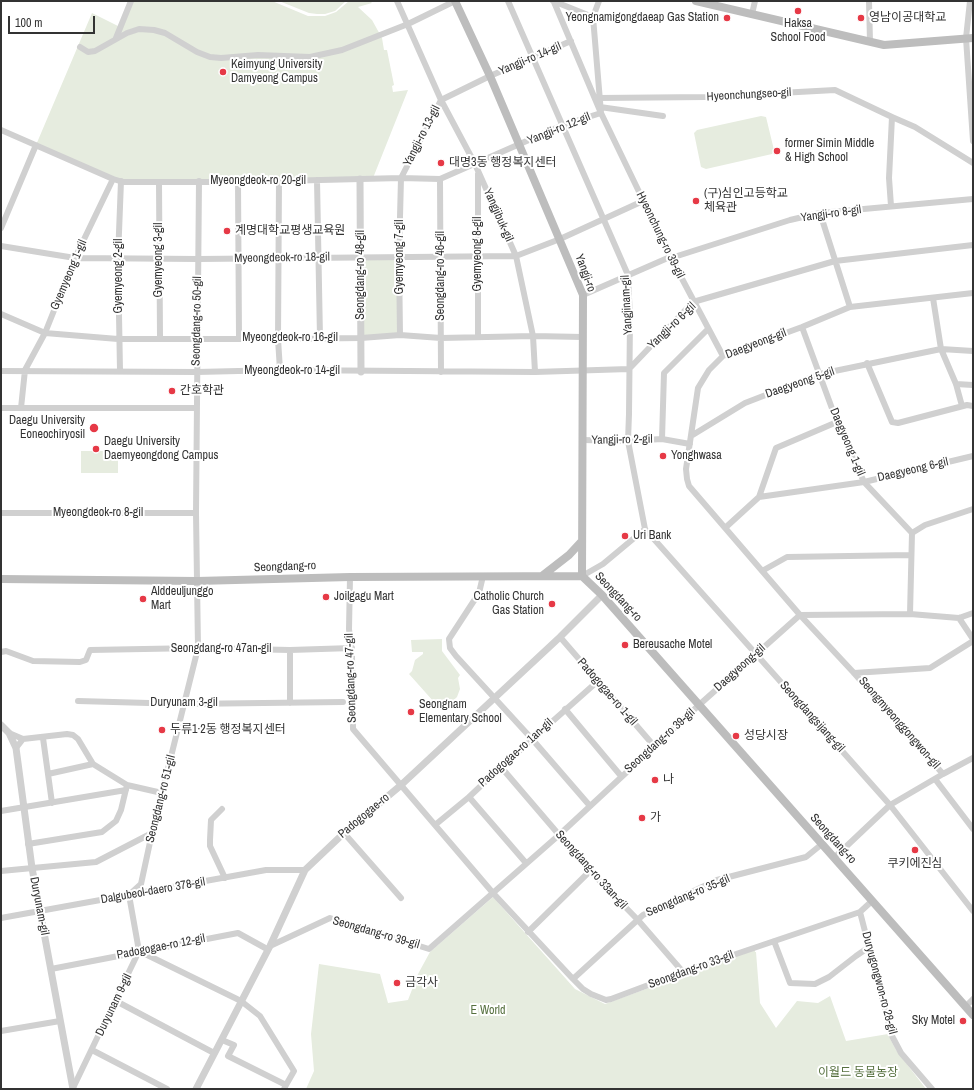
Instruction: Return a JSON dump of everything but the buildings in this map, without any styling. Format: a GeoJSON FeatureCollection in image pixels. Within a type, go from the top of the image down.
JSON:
{"type":"FeatureCollection","features":[{"type":"Feature","properties":{"kind":"main road","name":"Yangji-ro"},"geometry":{"type":"LineString","coordinates":[[455,1],[490,76],[518,146],[560,239],[582,294],[582,576]]}},
{"type":"Feature","properties":{"kind":"main road"},"geometry":{"type":"LineString","coordinates":[[696,1],[884,45],[970,38]]}},
{"type":"Feature","properties":{"kind":"main road"},"geometry":{"type":"LineString","coordinates":[[542,576],[582,542]]}},
{"type":"Feature","properties":{"kind":"main road","name":"Seongdang-ro"},"geometry":{"type":"LineString","coordinates":[[1,579],[197,581],[350,577],[582,576],[602,595],[973,1015]]}},
{"type":"Feature","properties":{"kind":"street"},"geometry":{"type":"LineString","coordinates":[[116,38],[131,1]]}},
{"type":"Feature","properties":{"kind":"street","name":"Yangjibuk-gil"},"geometry":{"type":"LineString","coordinates":[[397,1],[441,100],[475,164],[516,256],[533,336],[535,372]]}},
{"type":"Feature","properties":{"kind":"street"},"geometry":{"type":"LineString","coordinates":[[80,47],[88,52],[95,51],[127,33],[139,30],[154,30],[165,33],[197,52],[210,57],[221,58],[258,55],[306,58],[342,50],[408,24],[455,1]]}},
{"type":"Feature","properties":{"kind":"street","name":"Yangjinam-gil"},"geometry":{"type":"LineString","coordinates":[[508,1],[628,275],[630,319],[628,441],[645,528]]}},
{"type":"Feature","properties":{"kind":"street"},"geometry":{"type":"LineString","coordinates":[[553,1],[593,17]]}},
{"type":"Feature","properties":{"kind":"street","name":"Hyeonchung-ro 39-gil"},"geometry":{"type":"LineString","coordinates":[[553,1],[600,110],[670,257],[723,356]]}},
{"type":"Feature","properties":{"kind":"street","name":"Hyeonchung-ro 39-gil"},"geometry":{"type":"LineString","coordinates":[[599,1],[593,17],[600,110]]}},
{"type":"Feature","properties":{"kind":"street"},"geometry":{"type":"LineString","coordinates":[[752,14],[755,1]]}},
{"type":"Feature","properties":{"kind":"street"},"geometry":{"type":"LineString","coordinates":[[869,1],[870,42]]}},
{"type":"Feature","properties":{"kind":"street"},"geometry":{"type":"LineString","coordinates":[[970,1],[973,141]]}},
{"type":"Feature","properties":{"kind":"street","name":"Yangji-ro 14-gil"},"geometry":{"type":"LineString","coordinates":[[490,76],[571,41]]}},
{"type":"Feature","properties":{"kind":"street","name":"Yangji-ro 13-gil"},"geometry":{"type":"LineString","coordinates":[[401,178],[441,100],[490,76]]}},
{"type":"Feature","properties":{"kind":"street","name":"Hyeonchungseo-gil"},"geometry":{"type":"LineString","coordinates":[[600,98],[706,97],[835,90],[915,127],[973,163]]}},
{"type":"Feature","properties":{"kind":"street"},"geometry":{"type":"LineString","coordinates":[[600,110],[663,116]]}},
{"type":"Feature","properties":{"kind":"street","name":"Yangji-ro 12-gil"},"geometry":{"type":"LineString","coordinates":[[518,146],[600,110]]}},
{"type":"Feature","properties":{"kind":"street"},"geometry":{"type":"LineString","coordinates":[[892,117],[889,178],[892,206]]}},
{"type":"Feature","properties":{"kind":"street","name":"Myeongdeok-ro 20-gil"},"geometry":{"type":"LineString","coordinates":[[1,130],[113,179],[121,181],[238,182],[401,178],[440,180],[518,146]]}},
{"type":"Feature","properties":{"kind":"street"},"geometry":{"type":"LineString","coordinates":[[1,228],[36,145]]}},
{"type":"Feature","properties":{"kind":"street","name":"Gyemyeong 8-gil"},"geometry":{"type":"LineString","coordinates":[[478,172],[478,337]]}},
{"type":"Feature","properties":{"kind":"street","name":"Gyemyeong 7-gil"},"geometry":{"type":"LineString","coordinates":[[400,335],[399,256],[401,178]]}},
{"type":"Feature","properties":{"kind":"street","name":"Gyemyeong 1-gil"},"geometry":{"type":"LineString","coordinates":[[25,370],[45,333],[75,258],[113,179]]}},
{"type":"Feature","properties":{"kind":"street","name":"Seongdang-ro 48-gil"},"geometry":{"type":"LineString","coordinates":[[360,179],[361,372]]}},
{"type":"Feature","properties":{"kind":"street"},"geometry":{"type":"LineString","coordinates":[[317,180],[320,338]]}},
{"type":"Feature","properties":{"kind":"street","name":"Seongdang-ro 46-gil"},"geometry":{"type":"LineString","coordinates":[[440,180],[442,372]]}},
{"type":"Feature","properties":{"kind":"street","name":"Gyemyeong 2-gil"},"geometry":{"type":"LineString","coordinates":[[120,371],[118,338],[118,258],[121,181]]}},
{"type":"Feature","properties":{"kind":"street","name":"Seongdang-ro 50-gil"},"geometry":{"type":"LineString","coordinates":[[197,581],[196,408],[199,181]]}},
{"type":"Feature","properties":{"kind":"street"},"geometry":{"type":"LineString","coordinates":[[279,181],[278,339],[280,370]]}},
{"type":"Feature","properties":{"kind":"street","name":"Gyemyeong 3-gil"},"geometry":{"type":"LineString","coordinates":[[159,182],[160,338]]}},
{"type":"Feature","properties":{"kind":"street"},"geometry":{"type":"LineString","coordinates":[[238,182],[239,338]]}},
{"type":"Feature","properties":{"kind":"street","name":"Yangji-ro 8-gil"},"geometry":{"type":"LineString","coordinates":[[582,294],[670,257],[790,220],[820,213],[973,199]]}},
{"type":"Feature","properties":{"kind":"street","name":"Myeongdeok-ro 18-gil"},"geometry":{"type":"LineString","coordinates":[[1,246],[75,258],[198,259],[318,258],[361,256],[516,256],[560,239],[644,201]]}},
{"type":"Feature","properties":{"kind":"street"},"geometry":{"type":"LineString","coordinates":[[820,213],[850,307]]}},
{"type":"Feature","properties":{"kind":"street","name":"Yangji-ro 6-gil"},"geometry":{"type":"LineString","coordinates":[[629,368],[693,302],[835,261],[973,245]]}},
{"type":"Feature","properties":{"kind":"street","name":"Daegyeong-gil"},"geometry":{"type":"LineString","coordinates":[[699,705],[800,615],[689,486],[686,469],[698,388],[710,370],[723,356],[802,327],[850,307],[973,293]]}},
{"type":"Feature","properties":{"kind":"street"},"geometry":{"type":"LineString","coordinates":[[933,298],[941,349],[956,384],[962,406]]}},
{"type":"Feature","properties":{"kind":"street","name":"Myeongdeok-ro 16-gil"},"geometry":{"type":"LineString","coordinates":[[1,314],[45,333],[118,338],[278,339],[361,338],[400,335],[441,338],[533,336],[583,337]]}},
{"type":"Feature","properties":{"kind":"street","name":"Daegyeong 1-gil"},"geometry":{"type":"LineString","coordinates":[[802,327],[837,422],[864,482],[912,533]]}},
{"type":"Feature","properties":{"kind":"street","name":"Yangji-ro 2-gil"},"geometry":{"type":"LineString","coordinates":[[662,439],[664,373],[708,329]]}},
{"type":"Feature","properties":{"kind":"street","name":"Daegyeong 5-gil"},"geometry":{"type":"LineString","coordinates":[[691,436],[745,403],[820,374],[941,349],[973,351]]}},
{"type":"Feature","properties":{"kind":"street"},"geometry":{"type":"LineString","coordinates":[[867,364],[892,422],[898,423],[962,406],[973,406]]}},
{"type":"Feature","properties":{"kind":"street"},"geometry":{"type":"LineString","coordinates":[[582,370],[629,368]]}},
{"type":"Feature","properties":{"kind":"street"},"geometry":{"type":"LineString","coordinates":[[21,408],[25,370]]}},
{"type":"Feature","properties":{"kind":"street","name":"Myeongdeok-ro 14-gil"},"geometry":{"type":"LineString","coordinates":[[1,371],[197,372],[280,370],[361,372],[535,372],[582,370]]}},
{"type":"Feature","properties":{"kind":"street"},"geometry":{"type":"LineString","coordinates":[[956,384],[973,385]]}},
{"type":"Feature","properties":{"kind":"street"},"geometry":{"type":"LineString","coordinates":[[1,408],[196,408]]}},
{"type":"Feature","properties":{"kind":"street"},"geometry":{"type":"LineString","coordinates":[[725,528],[758,497],[776,448],[837,422]]}},
{"type":"Feature","properties":{"kind":"street","name":"Yangji-ro 2-gil"},"geometry":{"type":"LineString","coordinates":[[582,440],[628,441],[662,439],[690,444]]}},
{"type":"Feature","properties":{"kind":"street","name":"Daegyeong 6-gil"},"geometry":{"type":"LineString","coordinates":[[758,497],[864,482],[973,456]]}},
{"type":"Feature","properties":{"kind":"street"},"geometry":{"type":"LineString","coordinates":[[910,614],[912,533],[925,525],[973,509]]}},
{"type":"Feature","properties":{"kind":"street","name":"Myeongdeok-ro 8-gil"},"geometry":{"type":"LineString","coordinates":[[1,513],[196,513]]}},
{"type":"Feature","properties":{"kind":"street"},"geometry":{"type":"LineString","coordinates":[[582,576],[603,564],[645,528]]}},
{"type":"Feature","properties":{"kind":"street","name":"Seongdangsijang-gil"},"geometry":{"type":"LineString","coordinates":[[645,528],[890,805],[973,910]]}},
{"type":"Feature","properties":{"kind":"street"},"geometry":{"type":"LineString","coordinates":[[762,571],[787,557],[911,554]]}},
{"type":"Feature","properties":{"kind":"street"},"geometry":{"type":"LineString","coordinates":[[483,576],[479,593],[449,639],[448,643],[456,656],[532,739],[590,806]]}},
{"type":"Feature","properties":{"kind":"street","name":"Seongdang-ro 47-gil"},"geometry":{"type":"LineString","coordinates":[[350,577],[349,629],[352,648],[353,729],[400,786]]}},
{"type":"Feature","properties":{"kind":"street","name":"Seongdang-ro 51-gil"},"geometry":{"type":"LineString","coordinates":[[129,895],[141,884],[152,833],[198,648],[197,581]]}},
{"type":"Feature","properties":{"kind":"street","name":"Padogogae-ro"},"geometry":{"type":"LineString","coordinates":[[196,1089],[269,948],[305,870],[344,833],[400,786],[560,637],[602,595]]}},
{"type":"Feature","properties":{"kind":"street"},"geometry":{"type":"LineString","coordinates":[[800,615],[910,614],[959,618],[973,613]]}},
{"type":"Feature","properties":{"kind":"street","name":"Seongmyeonggongwon-gil"},"geometry":{"type":"LineString","coordinates":[[800,615],[854,673],[943,774]]}},
{"type":"Feature","properties":{"kind":"street"},"geometry":{"type":"LineString","coordinates":[[959,618],[973,640]]}},
{"type":"Feature","properties":{"kind":"street","name":"Padogogae-ro 1-gil"},"geometry":{"type":"LineString","coordinates":[[560,637],[655,747]]}},
{"type":"Feature","properties":{"kind":"street","name":"Seongmyeonggongwon-gil"},"geometry":{"type":"LineString","coordinates":[[854,673],[930,668],[973,640]]}},
{"type":"Feature","properties":{"kind":"street","name":"Seongdang-ro 47an-gil"},"geometry":{"type":"LineString","coordinates":[[1,652],[6,652],[33,661],[80,662],[86,660],[90,650],[198,648],[290,650],[352,648]]}},
{"type":"Feature","properties":{"kind":"street"},"geometry":{"type":"LineString","coordinates":[[290,650],[290,702]]}},
{"type":"Feature","properties":{"kind":"street","name":"Padogogae-ro 1an-gil"},"geometry":{"type":"LineString","coordinates":[[435,825],[469,797],[500,767],[598,681]]}},
{"type":"Feature","properties":{"kind":"street"},"geometry":{"type":"LineString","coordinates":[[352,694],[343,702],[352,708]]}},
{"type":"Feature","properties":{"kind":"street","name":"Duryunam 3-gil"},"geometry":{"type":"LineString","coordinates":[[78,701],[184,704],[343,702]]}},
{"type":"Feature","properties":{"kind":"street","name":"Seongdang-ro 39-gil"},"geometry":{"type":"LineString","coordinates":[[269,948],[330,918],[429,949],[559,835],[699,705]]}},
{"type":"Feature","properties":{"kind":"street","name":"Seongdang-ro 39-gil"},"geometry":{"type":"LineString","coordinates":[[565,709],[621,776]]}},
{"type":"Feature","properties":{"kind":"street","name":"Duryunam-gil"},"geometry":{"type":"LineString","coordinates":[[1,725],[9,733],[16,748],[32,868],[73,1089]]}},
{"type":"Feature","properties":{"kind":"street"},"geometry":{"type":"LineString","coordinates":[[9,733],[23,739],[43,738],[67,734],[72,735],[78,739],[92,764],[126,788]]}},
{"type":"Feature","properties":{"kind":"street"},"geometry":{"type":"LineString","coordinates":[[43,738],[52,803]]}},
{"type":"Feature","properties":{"kind":"street"},"geometry":{"type":"LineString","coordinates":[[16,748],[23,739]]}},
{"type":"Feature","properties":{"kind":"street"},"geometry":{"type":"LineString","coordinates":[[834,858],[890,805],[973,758]]}},
{"type":"Feature","properties":{"kind":"street"},"geometry":{"type":"LineString","coordinates":[[48,774],[92,764]]}},
{"type":"Feature","properties":{"kind":"street","name":"Seongdang-ro 33an-gil"},"geometry":{"type":"LineString","coordinates":[[500,767],[590,871],[637,919],[683,972]]}},
{"type":"Feature","properties":{"kind":"street"},"geometry":{"type":"LineString","coordinates":[[935,779],[973,829]]}},
{"type":"Feature","properties":{"kind":"street","name":"Seongdang-ro 33-gil"},"geometry":{"type":"LineString","coordinates":[[400,786],[493,893],[573,979],[591,994],[606,1000],[683,972],[860,912],[872,901]]}},
{"type":"Feature","properties":{"kind":"street"},"geometry":{"type":"LineString","coordinates":[[1,811],[52,803],[126,788],[162,793]]}},
{"type":"Feature","properties":{"kind":"street"},"geometry":{"type":"LineString","coordinates":[[28,844],[102,832],[116,821],[122,810],[126,788]]}},
{"type":"Feature","properties":{"kind":"street"},"geometry":{"type":"LineString","coordinates":[[469,797],[526,863]]}},
{"type":"Feature","properties":{"kind":"street"},"geometry":{"type":"LineString","coordinates":[[222,809],[211,820],[210,846],[225,878]]}},
{"type":"Feature","properties":{"kind":"street"},"geometry":{"type":"LineString","coordinates":[[1,871],[96,862],[152,833]]}},
{"type":"Feature","properties":{"kind":"street"},"geometry":{"type":"LineString","coordinates":[[344,833],[401,898]]}},
{"type":"Feature","properties":{"kind":"street","name":"Seongdang-ro 35-gil"},"geometry":{"type":"LineString","coordinates":[[573,979],[643,915],[717,880],[806,857],[822,844]]}},
{"type":"Feature","properties":{"kind":"street","name":"Dalgubeol-daero 378-gil"},"geometry":{"type":"LineString","coordinates":[[1,918],[266,870],[305,870]]}},
{"type":"Feature","properties":{"kind":"street"},"geometry":{"type":"LineString","coordinates":[[528,932],[590,871]]}},
{"type":"Feature","properties":{"kind":"street"},"geometry":{"type":"LineString","coordinates":[[129,895],[140,951],[241,1001],[260,1016],[294,1071],[285,1087],[228,1056],[234,1045],[222,1040]]}},
{"type":"Feature","properties":{"kind":"street","name":"Duryugongwon-ro 28-gil"},"geometry":{"type":"LineString","coordinates":[[860,912],[890,1028],[897,1046],[932,1089]]}},
{"type":"Feature","properties":{"kind":"street","name":"Padogogae-ro 12-gil"},"geometry":{"type":"LineString","coordinates":[[50,969],[238,933],[269,948]]}},
{"type":"Feature","properties":{"kind":"street"},"geometry":{"type":"LineString","coordinates":[[774,941],[790,983],[815,984],[829,977],[869,947]]}},
{"type":"Feature","properties":{"kind":"street","name":"Duryunam 9-gil"},"geometry":{"type":"LineString","coordinates":[[73,1089],[140,951]]}},
{"type":"Feature","properties":{"kind":"street"},"geometry":{"type":"LineString","coordinates":[[965,1007],[973,999]]}},
{"type":"Feature","properties":{"kind":"street"},"geometry":{"type":"LineString","coordinates":[[116,1001],[214,1053]]}},
{"type":"Feature","properties":{"kind":"street"},"geometry":{"type":"LineString","coordinates":[[1,1031],[60,1021]]}},
{"type":"Feature","properties":{"kind":"street"},"geometry":{"type":"LineString","coordinates":[[92,1050],[167,1089]]}},
{"type":"Feature","properties":{"kind":"green space","name":"Keimyung University Damyeong Campus"},"geometry":{"type":"Polygon","coordinates":[[[131,1],[272,1],[308,16],[325,16],[336,12],[349,1],[370,1],[372,3],[358,7],[372,20],[382,38],[384,50],[387,50],[394,85],[392,86],[393,92],[408,90],[373,178],[121,181],[36,145],[92,13],[120,27],[131,1]]]}},
{"type":"Feature","properties":{"kind":"green space"},"geometry":{"type":"Polygon","coordinates":[[[279,1],[346,1],[335,11],[325,14],[317,14],[309,13],[279,1]]]}},
{"type":"Feature","properties":{"kind":"green space"},"geometry":{"type":"Polygon","coordinates":[[[761,116],[766,117],[774,150],[772,154],[706,169],[701,167],[694,133],[697,130],[761,116]]]}},
{"type":"Feature","properties":{"kind":"green space"},"geometry":{"type":"Polygon","coordinates":[[[361,256],[399,256],[400,335],[361,338],[361,256]]]}},
{"type":"Feature","properties":{"kind":"green space"},"geometry":{"type":"Polygon","coordinates":[[[81,451],[118,451],[118,473],[81,473],[81,451]]]}},
{"type":"Feature","properties":{"kind":"green space"},"geometry":{"type":"Polygon","coordinates":[[[442,639],[442,651],[460,675],[458,678],[460,689],[457,697],[442,711],[409,674],[412,671],[415,660],[423,654],[423,652],[412,652],[411,640],[442,639]]]}},
{"type":"Feature","properties":{"kind":"green space","name":"E World"},"geometry":{"type":"Polygon","coordinates":[[[493,897],[575,989],[605,1004],[755,949],[760,1003],[776,1028],[797,1001],[818,1003],[830,996],[846,1041],[888,1034],[896,1050],[926,1089],[306,1089],[314,1071],[311,1034],[319,964],[380,974],[388,1003],[408,1000],[418,974],[430,952],[493,897]]]}},
{"type":"Feature","properties":{"kind":"place","name":"Haksa School Food"},"geometry":{"type":"Point","coordinates":[798,11]}},
{"type":"Feature","properties":{"kind":"place","name":"Yeongnamigongdaeap Gas Station"},"geometry":{"type":"Point","coordinates":[727,18]}},
{"type":"Feature","properties":{"kind":"place","name":"영남이공대학교"},"geometry":{"type":"Point","coordinates":[861,18]}},
{"type":"Feature","properties":{"kind":"place","name":"Keimyung University Damyeong Campus"},"geometry":{"type":"Point","coordinates":[223,72]}},
{"type":"Feature","properties":{"kind":"place","name":"former Simin Middle & High School"},"geometry":{"type":"Point","coordinates":[777,151]}},
{"type":"Feature","properties":{"kind":"place","name":"대명3동 행정복지센터"},"geometry":{"type":"Point","coordinates":[441,163]}},
{"type":"Feature","properties":{"kind":"place","name":"(구)심인고등학교 체육관"},"geometry":{"type":"Point","coordinates":[696,201]}},
{"type":"Feature","properties":{"kind":"place","name":"계명대학교평생교육원"},"geometry":{"type":"Point","coordinates":[227,231]}},
{"type":"Feature","properties":{"kind":"place","name":"간호학관"},"geometry":{"type":"Point","coordinates":[172,391]}},
{"type":"Feature","properties":{"kind":"place","name":"Daegu University Eoneochiryosil"},"geometry":{"type":"Point","coordinates":[94,428]}},
{"type":"Feature","properties":{"kind":"place","name":"Daegu University Daemyeongdong Campus"},"geometry":{"type":"Point","coordinates":[96,449]}},
{"type":"Feature","properties":{"kind":"place","name":"Yonghwasa"},"geometry":{"type":"Point","coordinates":[663,456]}},
{"type":"Feature","properties":{"kind":"place","name":"Uri Bank"},"geometry":{"type":"Point","coordinates":[625,536]}},
{"type":"Feature","properties":{"kind":"place","name":"Joilgagu Mart"},"geometry":{"type":"Point","coordinates":[326,597]}},
{"type":"Feature","properties":{"kind":"place","name":"Alddeuljunggo Mart"},"geometry":{"type":"Point","coordinates":[143,599]}},
{"type":"Feature","properties":{"kind":"place","name":"Catholic Church Gas Station"},"geometry":{"type":"Point","coordinates":[552,604]}},
{"type":"Feature","properties":{"kind":"place","name":"Bereusache Motel"},"geometry":{"type":"Point","coordinates":[625,645]}},
{"type":"Feature","properties":{"kind":"place","name":"Seongnam Elementary School"},"geometry":{"type":"Point","coordinates":[411,712]}},
{"type":"Feature","properties":{"kind":"place","name":"두류1·2동 행정복지센터"},"geometry":{"type":"Point","coordinates":[162,730]}},
{"type":"Feature","properties":{"kind":"place","name":"성당시장"},"geometry":{"type":"Point","coordinates":[736,736]}},
{"type":"Feature","properties":{"kind":"place","name":"나"},"geometry":{"type":"Point","coordinates":[655,780]}},
{"type":"Feature","properties":{"kind":"place","name":"가"},"geometry":{"type":"Point","coordinates":[642,818]}},
{"type":"Feature","properties":{"kind":"place","name":"쿠키에진심"},"geometry":{"type":"Point","coordinates":[915,850]}},
{"type":"Feature","properties":{"kind":"place","name":"금각사"},"geometry":{"type":"Point","coordinates":[397,983]}},
{"type":"Feature","properties":{"kind":"place","name":"Sky Motel"},"geometry":{"type":"Point","coordinates":[963,1021]}},
{"type":"Feature","properties":{"kind":"park label","name":"이월드 동물농장"},"geometry":{"type":"Point","coordinates":[858,1073]}}]}
